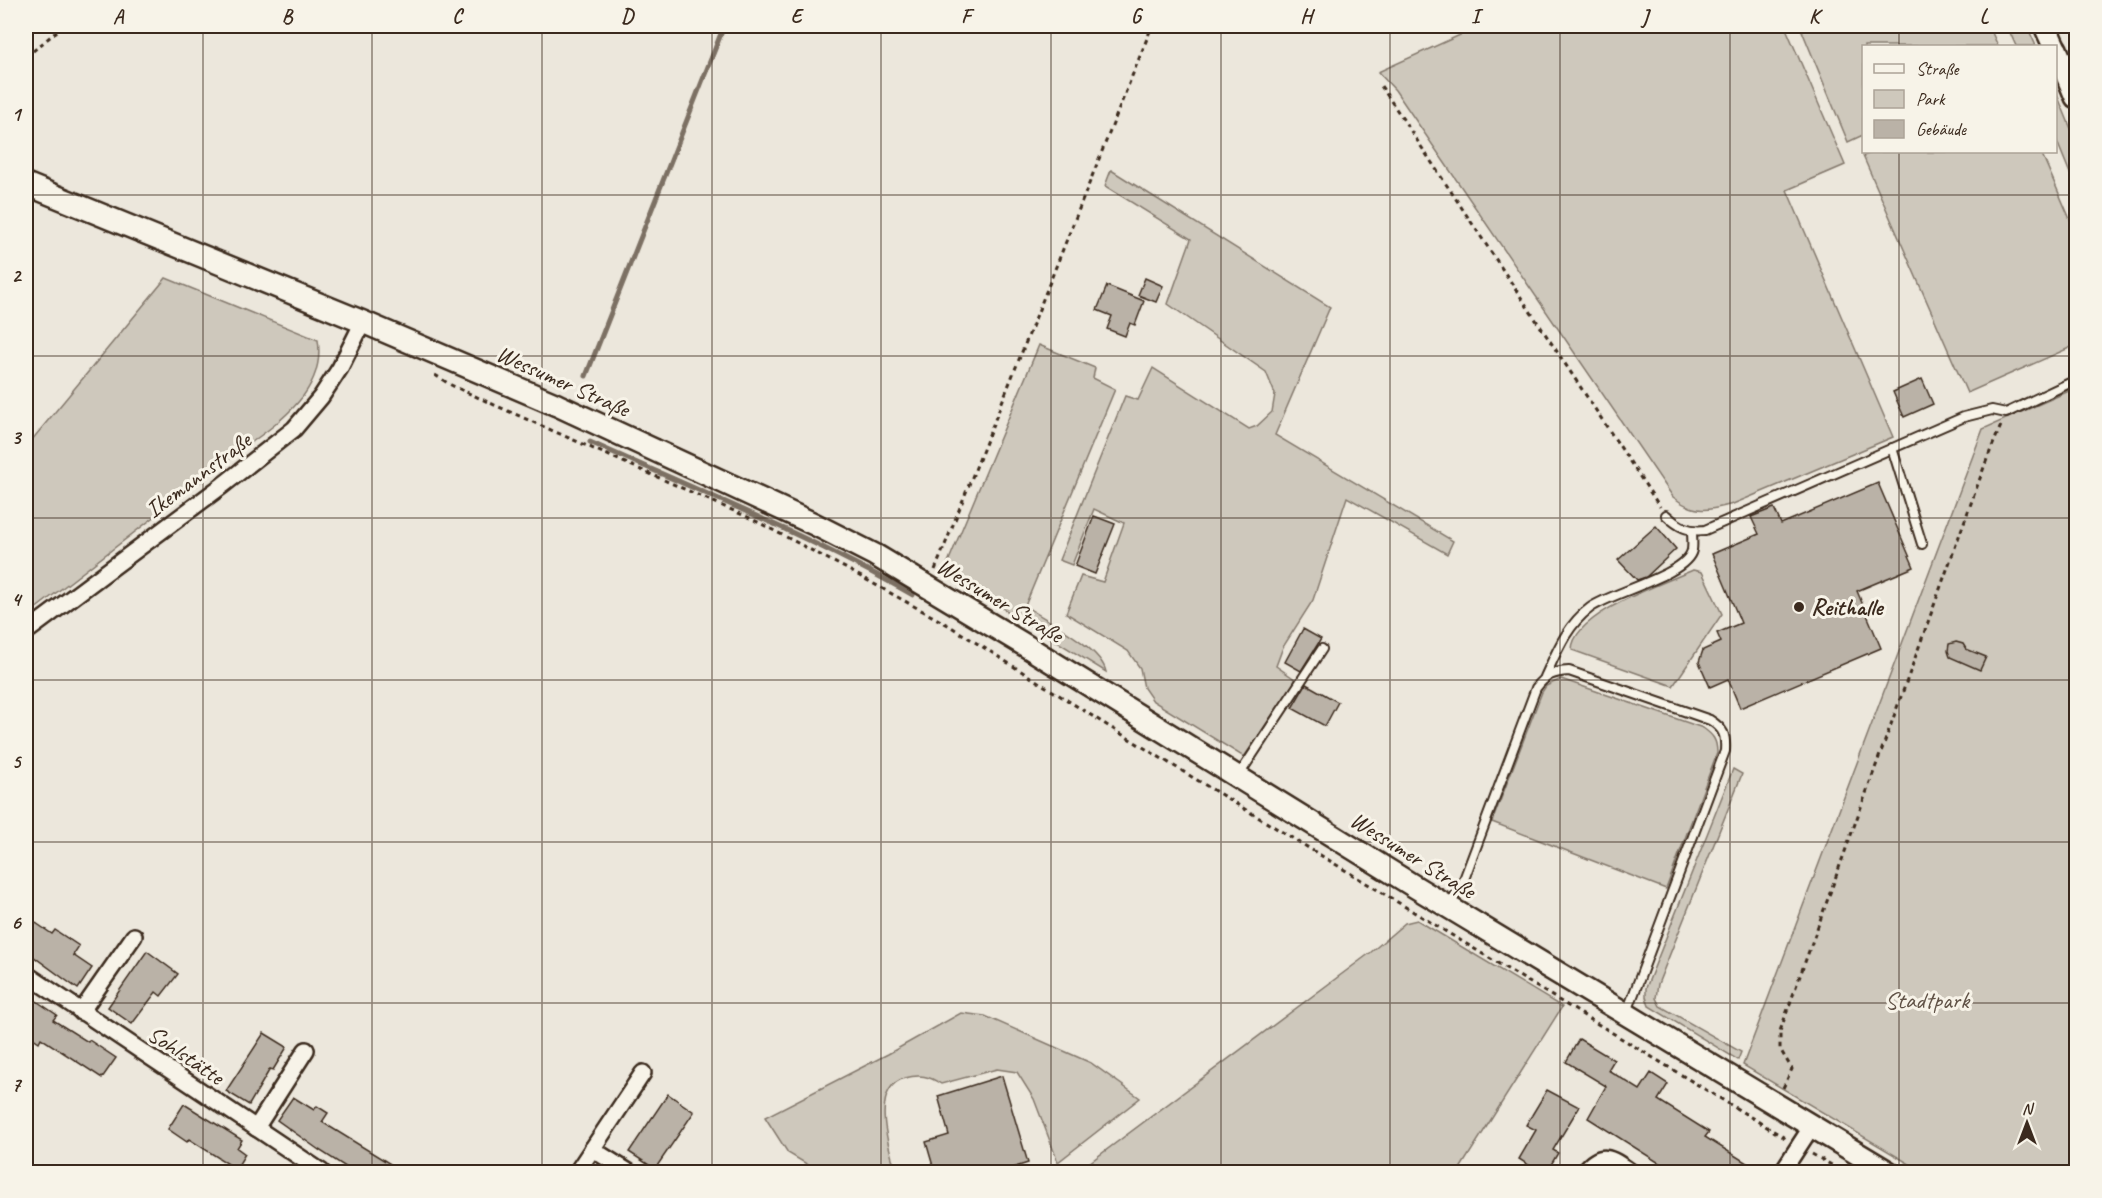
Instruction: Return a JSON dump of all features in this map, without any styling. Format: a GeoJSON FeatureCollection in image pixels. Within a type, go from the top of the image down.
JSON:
{"type":"FeatureCollection","features":[{"type":"Feature","properties":{"kind":"main road"},"geometry":{"type":"LineString","coordinates":[[2045,26],[2054,45]]}},
{"type":"Feature","properties":{"kind":"main road"},"geometry":{"type":"LineString","coordinates":[[2057,53],[2076,97]]}},
{"type":"Feature","properties":{"kind":"main road","name":"Wessumer Straße"},"geometry":{"type":"LineString","coordinates":[[26,184],[363,322],[556,405],[814,524],[928,586],[1449,907],[1888,1173]]}},
{"type":"Feature","properties":{"kind":"street","name":"Ikemannstraße"},"geometry":{"type":"LineString","coordinates":[[26,632],[294,429],[328,387],[363,322]]}},
{"type":"Feature","properties":{"kind":"street"},"geometry":{"type":"LineString","coordinates":[[81,1012],[134,936]]}},
{"type":"Feature","properties":{"kind":"street","name":"Sohlstätte"},"geometry":{"type":"LineString","coordinates":[[26,975],[322,1173]]}},
{"type":"Feature","properties":{"kind":"street"},"geometry":{"type":"LineString","coordinates":[[256,1128],[306,1050]]}},
{"type":"Feature","properties":{"kind":"street"},"geometry":{"type":"LineString","coordinates":[[577,1173],[643,1073]]}},
{"type":"Feature","properties":{"kind":"street"},"geometry":{"type":"LineString","coordinates":[[1782,1173],[1812,1126]]}},
{"type":"Feature","properties":{"kind":"street"},"geometry":{"type":"LineString","coordinates":[[592,1149],[629,1173]]}},
{"type":"Feature","properties":{"kind":"street"},"geometry":{"type":"LineString","coordinates":[[1584,1173],[1597,1159],[1605,1158],[1615,1161],[1631,1173]]}},
{"type":"Feature","properties":{"kind":"lane"},"geometry":{"type":"LineString","coordinates":[[1666,515],[1678,526],[1692,531],[1705,530],[1964,417],[1992,410],[2006,413],[2076,380]]}},
{"type":"Feature","properties":{"kind":"lane"},"geometry":{"type":"LineString","coordinates":[[1892,448],[1922,544]]}},
{"type":"Feature","properties":{"kind":"lane"},"geometry":{"type":"LineString","coordinates":[[1449,907],[1463,882],[1536,688],[1545,677],[1572,623],[1590,608],[1613,595],[1656,579],[1684,565],[1692,551],[1692,531]]}},
{"type":"Feature","properties":{"kind":"lane"},"geometry":{"type":"LineString","coordinates":[[1238,777],[1322,649]]}},
{"type":"Feature","properties":{"kind":"lane"},"geometry":{"type":"LineString","coordinates":[[1545,677],[1555,672],[1569,671],[1583,675],[1710,720],[1722,728],[1726,737],[1720,768],[1626,1014]]}},
{"type":"Feature","properties":{"kind":"path"},"geometry":{"type":"LineString","coordinates":[[26,57],[63,26]]}},
{"type":"Feature","properties":{"kind":"path"},"geometry":{"type":"LineString","coordinates":[[928,586],[1152,26]]}},
{"type":"Feature","properties":{"kind":"path"},"geometry":{"type":"LineString","coordinates":[[1381,86],[1666,515]]}},
{"type":"Feature","properties":{"kind":"path"},"geometry":{"type":"LineString","coordinates":[[433,374],[489,403],[752,519],[938,619],[1105,724],[1844,1173]]}},
{"type":"Feature","properties":{"kind":"path"},"geometry":{"type":"LineString","coordinates":[[1775,1104],[1792,1069],[1780,1049],[1780,1031],[1987,459],[2006,413]]}},
{"type":"Feature","properties":{"kind":"green space"},"geometry":{"type":"Polygon","coordinates":[[[1480,26],[1785,26],[1845,165],[1787,190],[1893,437],[1733,504],[1702,510],[1688,506],[1673,497],[1395,90],[1378,72],[1480,26]]]}},
{"type":"Feature","properties":{"kind":"green space"},"geometry":{"type":"Polygon","coordinates":[[[1800,26],[1989,26],[1998,45],[1862,45],[1862,135],[1848,142],[1800,26]]]}},
{"type":"Feature","properties":{"kind":"green space"},"geometry":{"type":"Polygon","coordinates":[[[2007,26],[2027,26],[2036,45],[2016,45],[2007,26]]]}},
{"type":"Feature","properties":{"kind":"green space"},"geometry":{"type":"Polygon","coordinates":[[[2057,94],[2076,141],[2076,188],[2057,141],[2057,94]]]}},
{"type":"Feature","properties":{"kind":"green space"},"geometry":{"type":"Polygon","coordinates":[[[1871,153],[2041,153],[2076,233],[2076,345],[1967,393],[1863,156],[1871,153]]]}},
{"type":"Feature","properties":{"kind":"green space"},"geometry":{"type":"Polygon","coordinates":[[[1111,170],[1330,307],[1275,435],[1453,541],[1447,554],[1347,497],[1313,600],[1283,647],[1276,666],[1296,680],[1244,757],[1153,701],[1144,688],[1140,668],[1128,651],[1066,613],[1081,576],[1103,582],[1124,523],[1094,509],[1072,565],[1059,560],[1125,396],[1138,400],[1153,368],[1249,429],[1257,426],[1272,412],[1275,394],[1266,372],[1168,304],[1191,239],[1105,186],[1111,170]]]}},
{"type":"Feature","properties":{"kind":"green space"},"geometry":{"type":"Polygon","coordinates":[[[166,278],[318,340],[319,358],[315,374],[298,403],[272,427],[26,616],[26,447],[166,278]]]}},
{"type":"Feature","properties":{"kind":"green space"},"geometry":{"type":"Polygon","coordinates":[[[1039,345],[1095,368],[1093,378],[1115,389],[1025,606],[1084,644],[1102,663],[1106,672],[944,572],[1039,345]]]}},
{"type":"Feature","properties":{"kind":"green space","name":"Stadtpark"},"geometry":{"type":"Polygon","coordinates":[[[2076,388],[2076,1172],[1923,1172],[1743,1065],[1983,429],[2076,388]]]}},
{"type":"Feature","properties":{"kind":"green space"},"geometry":{"type":"Polygon","coordinates":[[[1693,570],[1702,572],[1722,614],[1673,686],[1572,650],[1576,637],[1587,624],[1603,612],[1622,601],[1693,570]]]}},
{"type":"Feature","properties":{"kind":"green space"},"geometry":{"type":"Polygon","coordinates":[[[1561,679],[1703,728],[1714,738],[1717,753],[1666,889],[1492,822],[1542,692],[1546,686],[1561,679]]]}},
{"type":"Feature","properties":{"kind":"green space"},"geometry":{"type":"Polygon","coordinates":[[[1733,769],[1742,774],[1658,984],[1656,998],[1660,1006],[1741,1052],[1738,1060],[1649,1006],[1646,997],[1646,988],[1733,769]]]}},
{"type":"Feature","properties":{"kind":"green space"},"geometry":{"type":"Polygon","coordinates":[[[1417,920],[1562,1007],[1458,1172],[1077,1172],[1370,953],[1405,923],[1417,920]]]}},
{"type":"Feature","properties":{"kind":"green space"},"geometry":{"type":"Polygon","coordinates":[[[961,1013],[985,1016],[1091,1063],[1140,1098],[1058,1162],[1034,1099],[1017,1072],[997,1069],[941,1084],[924,1076],[910,1077],[894,1084],[887,1094],[884,1106],[886,1134],[896,1172],[824,1172],[788,1153],[765,1117],[888,1054],[961,1013]]]}},
{"type":"Feature","properties":{"kind":"building"},"geometry":{"type":"Polygon","coordinates":[[[1145,278],[1163,286],[1156,302],[1138,295],[1145,278]]]}},
{"type":"Feature","properties":{"kind":"building"},"geometry":{"type":"Polygon","coordinates":[[[1107,286],[1144,301],[1135,325],[1130,323],[1125,336],[1107,329],[1112,316],[1097,310],[1107,286]]]}},
{"type":"Feature","properties":{"kind":"building"},"geometry":{"type":"Polygon","coordinates":[[[1922,379],[1933,404],[1904,417],[1893,392],[1922,379]]]}},
{"type":"Feature","properties":{"kind":"building","name":"Reithalle"},"geometry":{"type":"Polygon","coordinates":[[[1878,483],[1914,567],[1857,591],[1881,648],[1740,708],[1728,679],[1710,687],[1699,662],[1703,650],[1721,642],[1717,633],[1741,623],[1712,554],[1759,534],[1751,517],[1774,508],[1781,524],[1878,483]]]}},
{"type":"Feature","properties":{"kind":"building"},"geometry":{"type":"Polygon","coordinates":[[[1094,516],[1115,524],[1095,574],[1075,566],[1094,516]]]}},
{"type":"Feature","properties":{"kind":"building"},"geometry":{"type":"Polygon","coordinates":[[[1656,526],[1676,549],[1646,577],[1637,580],[1618,560],[1656,526]]]}},
{"type":"Feature","properties":{"kind":"building"},"geometry":{"type":"Polygon","coordinates":[[[1303,629],[1321,639],[1301,671],[1285,662],[1303,629]]]}},
{"type":"Feature","properties":{"kind":"building"},"geometry":{"type":"Polygon","coordinates":[[[1956,642],[1986,657],[1980,670],[1950,657],[1949,644],[1956,642]]]}},
{"type":"Feature","properties":{"kind":"building"},"geometry":{"type":"Polygon","coordinates":[[[1306,684],[1338,702],[1325,726],[1292,708],[1306,684]]]}},
{"type":"Feature","properties":{"kind":"building"},"geometry":{"type":"Polygon","coordinates":[[[33,921],[52,934],[55,930],[79,946],[73,955],[92,968],[78,989],[26,951],[26,933],[33,921]]]}},
{"type":"Feature","properties":{"kind":"building"},"geometry":{"type":"Polygon","coordinates":[[[147,951],[178,974],[161,996],[156,992],[132,1024],[108,1007],[147,951]]]}},
{"type":"Feature","properties":{"kind":"building"},"geometry":{"type":"Polygon","coordinates":[[[35,1000],[57,1015],[53,1020],[116,1058],[102,1078],[41,1038],[39,1042],[26,1033],[26,1014],[35,1000]]]}},
{"type":"Feature","properties":{"kind":"building"},"geometry":{"type":"Polygon","coordinates":[[[264,1033],[287,1047],[273,1070],[270,1069],[249,1105],[226,1091],[264,1033]]]}},
{"type":"Feature","properties":{"kind":"building"},"geometry":{"type":"Polygon","coordinates":[[[1579,1039],[1614,1060],[1608,1070],[1640,1090],[1651,1073],[1668,1084],[1658,1100],[1709,1132],[1705,1137],[1763,1173],[1675,1173],[1588,1118],[1606,1086],[1566,1062],[1579,1039]]]}},
{"type":"Feature","properties":{"kind":"building"},"geometry":{"type":"Polygon","coordinates":[[[1002,1076],[1028,1163],[997,1173],[935,1173],[926,1142],[949,1135],[938,1096],[1002,1076]]]}},
{"type":"Feature","properties":{"kind":"building"},"geometry":{"type":"Polygon","coordinates":[[[1547,1090],[1579,1107],[1553,1150],[1558,1153],[1546,1173],[1541,1173],[1519,1159],[1536,1130],[1526,1125],[1547,1090]]]}},
{"type":"Feature","properties":{"kind":"building"},"geometry":{"type":"Polygon","coordinates":[[[668,1094],[694,1112],[655,1169],[629,1152],[668,1094]]]}},
{"type":"Feature","properties":{"kind":"building"},"geometry":{"type":"Polygon","coordinates":[[[293,1097],[314,1110],[317,1106],[328,1113],[322,1122],[405,1173],[355,1173],[319,1150],[277,1120],[293,1097]]]}},
{"type":"Feature","properties":{"kind":"building"},"geometry":{"type":"Polygon","coordinates":[[[184,1104],[242,1140],[237,1148],[245,1154],[236,1169],[189,1139],[187,1142],[168,1129],[184,1104]]]}},
{"type":"Feature","properties":{"kind":"waterway"},"geometry":{"type":"LineString","coordinates":[[26,34],[34,26]]}},
{"type":"Feature","properties":{"kind":"waterway"},"geometry":{"type":"LineString","coordinates":[[586,376],[724,26]]}},
{"type":"Feature","properties":{"kind":"waterway"},"geometry":{"type":"LineString","coordinates":[[590,442],[794,534],[913,595]]}},
{"type":"Feature","properties":{"kind":"place","name":"Reithalle"},"geometry":{"type":"Point","coordinates":[1799,607]}}]}
